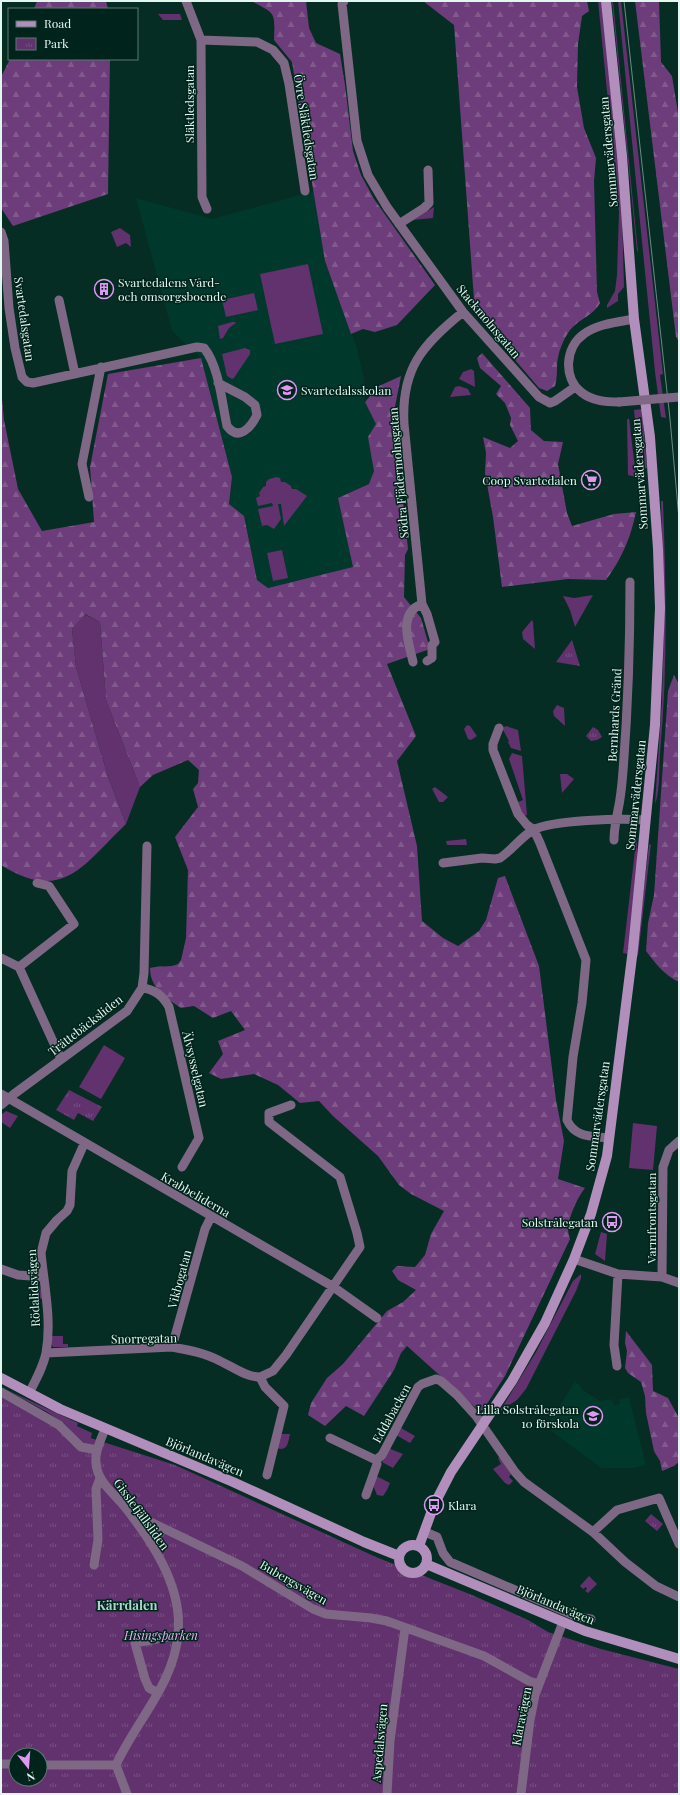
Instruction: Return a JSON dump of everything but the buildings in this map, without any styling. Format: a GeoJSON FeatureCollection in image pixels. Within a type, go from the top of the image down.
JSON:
{"type":"FeatureCollection","features":[{"type":"Feature","properties":{"kind":"street","name":"Släktledsgatan"},"geometry":{"type":"LineString","coordinates":[[186,1],[201,40],[202,198],[207,209]]}},
{"type":"Feature","properties":{"kind":"street","name":"Stackmolnsgatan"},"geometry":{"type":"LineString","coordinates":[[344,1],[342,4],[357,141],[368,175],[399,224],[463,312],[544,401],[550,403],[555,401],[575,387]]}},
{"type":"Feature","properties":{"kind":"street","name":"Sommarvädersgatan"},"geometry":{"type":"LineString","coordinates":[[419,1546],[434,1505],[451,1472],[527,1357],[545,1323],[574,1259],[591,1214],[607,1156],[632,949],[655,725],[660,608],[658,549],[650,436],[634,319],[622,156],[606,1]]}},
{"type":"Feature","properties":{"kind":"street","name":"Övre Släktledsgatan"},"geometry":{"type":"LineString","coordinates":[[201,40],[257,42],[273,50],[284,63],[289,84],[305,191]]}},
{"type":"Feature","properties":{"kind":"street"},"geometry":{"type":"LineString","coordinates":[[399,224],[424,208],[428,203],[428,170]]}},
{"type":"Feature","properties":{"kind":"street","name":"Svartedalsgatan"},"geometry":{"type":"LineString","coordinates":[[2,238],[9,308],[15,348],[22,377],[27,382],[33,383],[101,367],[197,348],[204,348],[209,354],[218,383],[227,426],[231,431],[237,434],[243,432],[252,424],[257,415],[254,405],[245,397],[218,383]]}},
{"type":"Feature","properties":{"kind":"street"},"geometry":{"type":"LineString","coordinates":[[59,300],[75,374]]}},
{"type":"Feature","properties":{"kind":"street","name":"Södra Fjädermolnsgatan"},"geometry":{"type":"LineString","coordinates":[[427,661],[432,658],[432,645],[435,642],[427,614],[422,604],[404,424],[404,398],[406,383],[420,353],[432,338],[463,312]]}},
{"type":"Feature","properties":{"kind":"street"},"geometry":{"type":"LineString","coordinates":[[634,319],[591,330],[583,334],[571,350],[569,361],[571,379],[575,387],[582,393],[606,402],[679,397]]}},
{"type":"Feature","properties":{"kind":"street"},"geometry":{"type":"LineString","coordinates":[[89,497],[82,464],[101,367]]}},
{"type":"Feature","properties":{"kind":"street","name":"Bernhards Gränd"},"geometry":{"type":"LineString","coordinates":[[614,840],[613,826],[616,820],[622,790],[628,697],[630,582]]}},
{"type":"Feature","properties":{"kind":"street"},"geometry":{"type":"LineString","coordinates":[[413,662],[406,622],[413,610],[422,604]]}},
{"type":"Feature","properties":{"kind":"street"},"geometry":{"type":"LineString","coordinates":[[499,728],[494,740],[493,750],[518,814],[526,825],[534,830],[583,951],[586,962],[573,1057],[567,1120],[572,1129],[578,1134],[609,1138]]}},
{"type":"Feature","properties":{"kind":"street"},"geometry":{"type":"LineString","coordinates":[[443,863],[482,858],[500,858],[534,830],[543,826],[616,820],[645,820]]}},
{"type":"Feature","properties":{"kind":"street","name":"Trättebäcksliden"},"geometry":{"type":"LineString","coordinates":[[3,1100],[127,1011],[142,988],[144,973],[147,846]]}},
{"type":"Feature","properties":{"kind":"street"},"geometry":{"type":"LineString","coordinates":[[19,967],[74,924],[49,886],[37,883]]}},
{"type":"Feature","properties":{"kind":"street"},"geometry":{"type":"LineString","coordinates":[[1,958],[19,967],[61,1059]]}},
{"type":"Feature","properties":{"kind":"street","name":"Älvsysselgatan"},"geometry":{"type":"LineString","coordinates":[[142,988],[154,990],[169,1007],[199,1138],[182,1167]]}},
{"type":"Feature","properties":{"kind":"street","name":"Krabbeliderna"},"geometry":{"type":"LineString","coordinates":[[3,1100],[84,1144],[332,1286],[378,1318]]}},
{"type":"Feature","properties":{"kind":"street"},"geometry":{"type":"LineString","coordinates":[[267,1475],[287,1407],[265,1387],[260,1377],[268,1374],[278,1366],[360,1247],[340,1177],[269,1122],[269,1113],[291,1105]]}},
{"type":"Feature","properties":{"kind":"street","name":"Varmfrontsgatan"},"geometry":{"type":"LineString","coordinates":[[662,1277],[664,1167],[669,1150],[679,1141]]}},
{"type":"Feature","properties":{"kind":"street","name":"Rödalidsvägen"},"geometry":{"type":"LineString","coordinates":[[29,1393],[39,1373],[46,1353],[48,1321],[41,1253],[43,1240],[51,1227],[67,1211],[70,1205],[72,1171],[84,1144]]}},
{"type":"Feature","properties":{"kind":"street","name":"Vikbogatan"},"geometry":{"type":"LineString","coordinates":[[172,1347],[205,1229],[211,1217]]}},
{"type":"Feature","properties":{"kind":"street"},"geometry":{"type":"LineString","coordinates":[[574,1259],[618,1274],[662,1277],[679,1283]]}},
{"type":"Feature","properties":{"kind":"street"},"geometry":{"type":"LineString","coordinates":[[1,1268],[18,1275],[43,1277]]}},
{"type":"Feature","properties":{"kind":"street"},"geometry":{"type":"LineString","coordinates":[[616,1366],[614,1345],[618,1274]]}},
{"type":"Feature","properties":{"kind":"street","name":"Snorregatan"},"geometry":{"type":"LineString","coordinates":[[46,1353],[172,1347],[193,1350],[251,1376],[260,1377]]}},
{"type":"Feature","properties":{"kind":"street","name":"Björlandavägen"},"geometry":{"type":"LineString","coordinates":[[1,1378],[29,1393],[105,1428],[233,1482],[364,1542],[399,1556]]}},
{"type":"Feature","properties":{"kind":"street","name":"Eddabacken"},"geometry":{"type":"LineString","coordinates":[[376,1460],[382,1455],[418,1387],[432,1380],[441,1381],[457,1395],[482,1424],[515,1472],[524,1482],[593,1532],[625,1562],[656,1586],[678,1595]]}},
{"type":"Feature","properties":{"kind":"street"},"geometry":{"type":"LineString","coordinates":[[1,1392],[59,1425],[81,1447],[97,1450]]}},
{"type":"Feature","properties":{"kind":"street","name":"Gisslefjällsliden"},"geometry":{"type":"LineString","coordinates":[[105,1428],[97,1450],[97,1469],[100,1478],[132,1517],[155,1549],[168,1575],[179,1622],[176,1651],[170,1671],[116,1765]]}},
{"type":"Feature","properties":{"kind":"street","name":"Eddabacken"},"geometry":{"type":"LineString","coordinates":[[330,1438],[376,1460]]}},
{"type":"Feature","properties":{"kind":"street","name":"Eddabacken"},"geometry":{"type":"LineString","coordinates":[[366,1496],[377,1464],[376,1460]]}},
{"type":"Feature","properties":{"kind":"street","name":"Gisslefjällsliden"},"geometry":{"type":"LineString","coordinates":[[94,1565],[98,1540],[96,1489],[100,1478]]}},
{"type":"Feature","properties":{"kind":"street"},"geometry":{"type":"LineString","coordinates":[[593,1532],[617,1510],[659,1498],[679,1544]]}},
{"type":"Feature","properties":{"kind":"street","name":"Bubergsvägen"},"geometry":{"type":"LineString","coordinates":[[132,1517],[138,1516],[242,1566],[313,1609],[326,1614],[371,1618],[405,1628],[484,1656],[529,1681],[539,1684]]}},
{"type":"Feature","properties":{"kind":"street"},"geometry":{"type":"LineString","coordinates":[[425,1532],[437,1537],[443,1553],[450,1562],[578,1616],[591,1619]]}},
{"type":"Feature","properties":{"kind":"street"},"geometry":{"type":"LineString","coordinates":[[407,1546],[419,1546],[426,1555],[426,1564],[418,1573],[408,1573],[400,1566],[399,1556],[402,1550],[407,1546]]}},
{"type":"Feature","properties":{"kind":"street","name":"Björlandavägen"},"geometry":{"type":"LineString","coordinates":[[426,1564],[563,1622],[620,1643],[679,1659]]}},
{"type":"Feature","properties":{"kind":"street","name":"Klaravägen"},"geometry":{"type":"LineString","coordinates":[[521,1794],[530,1720],[539,1684],[563,1622]]}},
{"type":"Feature","properties":{"kind":"street","name":"Aspedalsvägen"},"geometry":{"type":"LineString","coordinates":[[386,1794],[390,1741],[405,1628]]}},
{"type":"Feature","properties":{"kind":"street"},"geometry":{"type":"LineString","coordinates":[[158,1693],[149,1688],[135,1643],[178,1635]]}},
{"type":"Feature","properties":{"kind":"street"},"geometry":{"type":"LineString","coordinates":[[48,1765],[116,1765],[127,1794]]}},
{"type":"Feature","properties":{"kind":"shaded area","name":"Svartedalsskolan"},"geometry":{"type":"Polygon","coordinates":[[[314,191],[325,261],[357,348],[364,378],[365,402],[376,424],[369,437],[374,471],[369,484],[338,498],[354,567],[268,588],[257,580],[244,516],[229,504],[232,477],[201,358],[172,331],[136,198],[212,219],[314,191]]]}},
{"type":"Feature","properties":{"kind":"shaded area","name":"Lilla Solstrålegatan 10 förskola"},"geometry":{"type":"Polygon","coordinates":[[[575,1382],[581,1386],[580,1388],[600,1401],[612,1399],[614,1405],[620,1404],[619,1400],[629,1397],[646,1465],[633,1468],[601,1468],[546,1427],[575,1382]]]}},
{"type":"Feature","properties":{"kind":"green space"},"geometry":{"type":"Polygon","coordinates":[[[37,1],[106,1],[108,8],[34,8],[37,1]]]}},
{"type":"Feature","properties":{"kind":"green space"},"geometry":{"type":"Polygon","coordinates":[[[251,1],[306,1],[309,28],[316,43],[340,54],[353,151],[361,175],[374,199],[435,285],[397,325],[375,332],[363,329],[351,334],[325,261],[292,62],[274,40],[274,19],[270,12],[251,1]]]}},
{"type":"Feature","properties":{"kind":"green space"},"geometry":{"type":"Polygon","coordinates":[[[423,1],[587,1],[589,11],[582,16],[578,44],[577,87],[584,128],[596,158],[594,181],[597,292],[600,303],[594,311],[574,326],[567,334],[558,355],[557,378],[555,386],[547,391],[539,388],[475,313],[454,25],[423,1]]]}},
{"type":"Feature","properties":{"kind":"green space"},"geometry":{"type":"Polygon","coordinates":[[[598,1],[602,1],[622,210],[624,287],[618,294],[618,301],[607,308],[607,305],[615,291],[617,275],[619,212],[598,1]]]}},
{"type":"Feature","properties":{"kind":"green space"},"geometry":{"type":"Polygon","coordinates":[[[613,1],[638,252],[637,251],[613,1]]]}},
{"type":"Feature","properties":{"kind":"green space"},"geometry":{"type":"Polygon","coordinates":[[[618,1],[621,1],[663,374],[660,375],[666,418],[661,417],[655,372],[618,1]]]}},
{"type":"Feature","properties":{"kind":"green space"},"geometry":{"type":"Polygon","coordinates":[[[635,1],[659,1],[661,62],[672,76],[679,119],[679,342],[676,337],[635,1]]]}},
{"type":"Feature","properties":{"kind":"green space"},"geometry":{"type":"Polygon","coordinates":[[[158,14],[180,14],[182,20],[163,20],[158,14]]]}},
{"type":"Feature","properties":{"kind":"green space"},"geometry":{"type":"Polygon","coordinates":[[[10,60],[110,60],[108,194],[13,226],[1,208],[1,77],[10,60]]]}},
{"type":"Feature","properties":{"kind":"green space"},"geometry":{"type":"Polygon","coordinates":[[[434,207],[433,218],[413,220],[434,207]]]}},
{"type":"Feature","properties":{"kind":"green space"},"geometry":{"type":"Polygon","coordinates":[[[120,228],[130,235],[131,247],[126,243],[117,247],[111,232],[120,228]]]}},
{"type":"Feature","properties":{"kind":"green space"},"geometry":{"type":"Polygon","coordinates":[[[308,264],[323,334],[275,344],[260,274],[308,264]]]}},
{"type":"Feature","properties":{"kind":"green space"},"geometry":{"type":"Polygon","coordinates":[[[254,293],[258,310],[226,317],[222,300],[254,293]]]}},
{"type":"Feature","properties":{"kind":"green space"},"geometry":{"type":"Polygon","coordinates":[[[232,322],[236,323],[229,328],[223,338],[220,339],[218,326],[232,322]]]}},
{"type":"Feature","properties":{"kind":"green space"},"geometry":{"type":"Polygon","coordinates":[[[245,348],[250,350],[250,354],[232,379],[227,376],[222,354],[245,348]]]}},
{"type":"Feature","properties":{"kind":"green space"},"geometry":{"type":"Polygon","coordinates":[[[482,353],[530,408],[531,430],[544,441],[563,442],[558,464],[567,513],[572,526],[614,514],[636,512],[625,548],[606,580],[568,579],[502,587],[493,517],[485,473],[486,453],[483,437],[510,448],[518,441],[510,425],[511,418],[505,403],[496,394],[501,386],[480,368],[477,358],[482,353]]]}},
{"type":"Feature","properties":{"kind":"green space"},"geometry":{"type":"Polygon","coordinates":[[[201,358],[232,477],[229,504],[244,516],[257,580],[268,588],[353,567],[338,498],[369,484],[374,471],[368,437],[376,424],[365,402],[379,386],[401,376],[394,412],[408,549],[405,555],[404,597],[421,618],[430,649],[387,664],[416,736],[397,761],[417,846],[422,921],[443,938],[458,946],[479,931],[486,920],[498,878],[505,876],[539,966],[556,1100],[564,1141],[558,1179],[585,1188],[577,1202],[568,1225],[570,1239],[505,1376],[483,1410],[479,1411],[407,1346],[401,1353],[394,1370],[364,1416],[346,1406],[325,1426],[308,1415],[311,1403],[327,1378],[343,1364],[387,1311],[403,1302],[416,1290],[398,1280],[392,1271],[397,1266],[415,1267],[425,1255],[431,1234],[444,1211],[411,1194],[399,1185],[378,1156],[333,1116],[319,1101],[300,1103],[278,1085],[254,1074],[221,1079],[209,1073],[223,1054],[218,1041],[245,1030],[231,1011],[213,1018],[194,1006],[181,1008],[160,992],[156,987],[150,968],[178,964],[181,960],[186,938],[188,870],[175,837],[198,807],[193,789],[198,783],[199,770],[188,760],[153,775],[140,787],[106,700],[100,622],[85,614],[72,629],[76,667],[108,777],[126,824],[84,865],[71,874],[56,880],[41,881],[22,876],[1,865],[1,388],[4,420],[18,489],[42,531],[94,522],[90,467],[108,374],[201,358]]]}},
{"type":"Feature","properties":{"kind":"green space"},"geometry":{"type":"Polygon","coordinates":[[[471,369],[474,371],[475,387],[459,379],[463,372],[471,369]]]}},
{"type":"Feature","properties":{"kind":"green space"},"geometry":{"type":"Polygon","coordinates":[[[459,386],[468,389],[471,395],[450,397],[455,387],[459,386]]]}},
{"type":"Feature","properties":{"kind":"green space"},"geometry":{"type":"Polygon","coordinates":[[[642,409],[647,468],[644,469],[644,472],[640,475],[634,410],[642,409]]]}},
{"type":"Feature","properties":{"kind":"green space"},"geometry":{"type":"Polygon","coordinates":[[[629,418],[636,477],[628,475],[627,420],[629,418]]]}},
{"type":"Feature","properties":{"kind":"green space"},"geometry":{"type":"Polygon","coordinates":[[[277,477],[280,478],[281,482],[285,482],[291,486],[292,489],[296,489],[307,496],[284,526],[281,504],[278,504],[281,519],[274,529],[267,525],[262,526],[258,509],[273,506],[272,503],[258,506],[256,498],[260,496],[259,493],[263,487],[266,486],[266,482],[269,479],[277,477]]]}},
{"type":"Feature","properties":{"kind":"green space"},"geometry":{"type":"Polygon","coordinates":[[[661,501],[663,501],[666,627],[659,787],[655,804],[662,700],[664,629],[661,501]]]}},
{"type":"Feature","properties":{"kind":"green space"},"geometry":{"type":"Polygon","coordinates":[[[282,550],[288,578],[273,581],[267,553],[282,550]]]}},
{"type":"Feature","properties":{"kind":"green space"},"geometry":{"type":"Polygon","coordinates":[[[593,595],[575,627],[570,610],[563,596],[574,598],[593,595]]]}},
{"type":"Feature","properties":{"kind":"green space"},"geometry":{"type":"Polygon","coordinates":[[[84,614],[100,622],[106,700],[140,787],[126,824],[108,777],[76,667],[72,629],[84,614]]]}},
{"type":"Feature","properties":{"kind":"green space"},"geometry":{"type":"Polygon","coordinates":[[[532,620],[535,649],[523,639],[522,632],[532,620]]]}},
{"type":"Feature","properties":{"kind":"green space"},"geometry":{"type":"Polygon","coordinates":[[[572,640],[580,666],[556,662],[572,640]]]}},
{"type":"Feature","properties":{"kind":"green space"},"geometry":{"type":"Polygon","coordinates":[[[674,675],[679,684],[679,982],[665,973],[646,951],[648,923],[654,895],[668,691],[674,675]]]}},
{"type":"Feature","properties":{"kind":"green space"},"geometry":{"type":"Polygon","coordinates":[[[557,705],[564,708],[565,726],[554,716],[553,711],[557,705]]]}},
{"type":"Feature","properties":{"kind":"green space"},"geometry":{"type":"Polygon","coordinates":[[[467,725],[470,726],[477,736],[471,740],[468,739],[464,729],[467,725]]]}},
{"type":"Feature","properties":{"kind":"green space"},"geometry":{"type":"Polygon","coordinates":[[[506,726],[518,730],[521,751],[511,748],[502,728],[506,726]]]}},
{"type":"Feature","properties":{"kind":"green space"},"geometry":{"type":"Polygon","coordinates":[[[593,727],[598,730],[602,737],[591,741],[586,736],[593,727]]]}},
{"type":"Feature","properties":{"kind":"green space"},"geometry":{"type":"Polygon","coordinates":[[[512,753],[522,756],[527,815],[523,816],[518,802],[523,800],[509,759],[512,753]]]}},
{"type":"Feature","properties":{"kind":"green space"},"geometry":{"type":"Polygon","coordinates":[[[560,774],[567,774],[574,779],[562,793],[560,774]]]}},
{"type":"Feature","properties":{"kind":"green space"},"geometry":{"type":"Polygon","coordinates":[[[435,787],[448,797],[443,802],[439,802],[432,789],[435,787]]]}},
{"type":"Feature","properties":{"kind":"green space"},"geometry":{"type":"Polygon","coordinates":[[[632,825],[636,834],[637,867],[628,954],[623,953],[635,850],[632,825]]]}},
{"type":"Feature","properties":{"kind":"green space"},"geometry":{"type":"Polygon","coordinates":[[[466,839],[467,845],[447,845],[446,841],[466,839]]]}},
{"type":"Feature","properties":{"kind":"green space"},"geometry":{"type":"Polygon","coordinates":[[[651,844],[638,956],[636,955],[649,845],[651,844]]]}},
{"type":"Feature","properties":{"kind":"green space"},"geometry":{"type":"Polygon","coordinates":[[[104,1045],[125,1058],[101,1099],[79,1087],[104,1045]]]}},
{"type":"Feature","properties":{"kind":"green space"},"geometry":{"type":"Polygon","coordinates":[[[69,1090],[102,1107],[93,1121],[78,1113],[74,1120],[56,1110],[69,1090]]]}},
{"type":"Feature","properties":{"kind":"green space"},"geometry":{"type":"Polygon","coordinates":[[[6,1111],[18,1116],[10,1128],[1,1122],[1,1115],[6,1111]]]}},
{"type":"Feature","properties":{"kind":"green space"},"geometry":{"type":"Polygon","coordinates":[[[633,1123],[657,1126],[653,1170],[629,1168],[633,1123]]]}},
{"type":"Feature","properties":{"kind":"green space"},"geometry":{"type":"Polygon","coordinates":[[[601,1232],[607,1234],[605,1261],[595,1254],[601,1232]]]}},
{"type":"Feature","properties":{"kind":"green space"},"geometry":{"type":"Polygon","coordinates":[[[581,1274],[576,1291],[526,1389],[517,1400],[500,1411],[536,1352],[573,1281],[581,1274]]]}},
{"type":"Feature","properties":{"kind":"green space"},"geometry":{"type":"Polygon","coordinates":[[[32,1282],[36,1282],[40,1287],[43,1299],[37,1297],[33,1293],[32,1282]]]}},
{"type":"Feature","properties":{"kind":"green space"},"geometry":{"type":"Polygon","coordinates":[[[626,1331],[652,1365],[653,1391],[668,1398],[679,1418],[679,1462],[662,1471],[660,1461],[654,1451],[646,1413],[645,1396],[641,1382],[628,1373],[625,1368],[627,1351],[625,1343],[626,1331]]]}},
{"type":"Feature","properties":{"kind":"green space"},"geometry":{"type":"Polygon","coordinates":[[[52,1336],[63,1336],[63,1344],[68,1344],[68,1347],[53,1347],[51,1344],[52,1336]]]}},
{"type":"Feature","properties":{"kind":"green space"},"geometry":{"type":"Polygon","coordinates":[[[7,1390],[78,1423],[77,1426],[92,1433],[90,1442],[79,1440],[65,1424],[47,1412],[7,1390]]]}},
{"type":"Feature","properties":{"kind":"green space","name":"Hisingsparken"},"geometry":{"type":"Polygon","coordinates":[[[1,1397],[50,1425],[175,1465],[376,1557],[472,1595],[528,1620],[548,1632],[601,1649],[679,1669],[679,1794],[1,1794],[1,1397]]]}},
{"type":"Feature","properties":{"kind":"green space"},"geometry":{"type":"Polygon","coordinates":[[[401,1428],[415,1436],[410,1443],[396,1435],[401,1428]]]}},
{"type":"Feature","properties":{"kind":"green space"},"geometry":{"type":"Polygon","coordinates":[[[280,1434],[290,1434],[287,1446],[283,1449],[277,1448],[280,1434]]]}},
{"type":"Feature","properties":{"kind":"green space"},"geometry":{"type":"Polygon","coordinates":[[[388,1448],[403,1454],[393,1468],[382,1462],[388,1448]]]}},
{"type":"Feature","properties":{"kind":"green space"},"geometry":{"type":"Polygon","coordinates":[[[500,1457],[511,1474],[509,1477],[513,1481],[509,1485],[505,1483],[493,1469],[501,1464],[498,1458],[500,1457]]]}},
{"type":"Feature","properties":{"kind":"green space"},"geometry":{"type":"Polygon","coordinates":[[[376,1476],[390,1483],[383,1496],[377,1495],[373,1485],[376,1476]]]}},
{"type":"Feature","properties":{"kind":"green space"},"geometry":{"type":"Polygon","coordinates":[[[651,1514],[663,1524],[657,1531],[645,1521],[651,1514]]]}},
{"type":"Feature","properties":{"kind":"green space"},"geometry":{"type":"Polygon","coordinates":[[[589,1576],[597,1584],[588,1593],[585,1591],[587,1589],[586,1587],[583,1589],[580,1586],[589,1576]]]}},
{"type":"Feature","properties":{"kind":"tram line"},"geometry":{"type":"LineString","coordinates":[[624,1],[670,419],[679,519]]}},
{"type":"Feature","properties":{"kind":"place","name":"Svartedalens Vård- och omsorgsboende"},"geometry":{"type":"Point","coordinates":[104,289]}},
{"type":"Feature","properties":{"kind":"place","name":"Svartedalsskolan"},"geometry":{"type":"Point","coordinates":[287,390]}},
{"type":"Feature","properties":{"kind":"place","name":"Coop Svartedalen"},"geometry":{"type":"Point","coordinates":[591,480]}},
{"type":"Feature","properties":{"kind":"place","name":"Solstrålegatan"},"geometry":{"type":"Point","coordinates":[612,1222]}},
{"type":"Feature","properties":{"kind":"place","name":"Lilla Solstrålegatan 10 förskola"},"geometry":{"type":"Point","coordinates":[593,1416]}},
{"type":"Feature","properties":{"kind":"place","name":"Klara"},"geometry":{"type":"Point","coordinates":[434,1505]}},
{"type":"Feature","properties":{"kind":"district","name":"Kärrdalen"},"geometry":{"type":"Point","coordinates":[127,1604]}}]}
